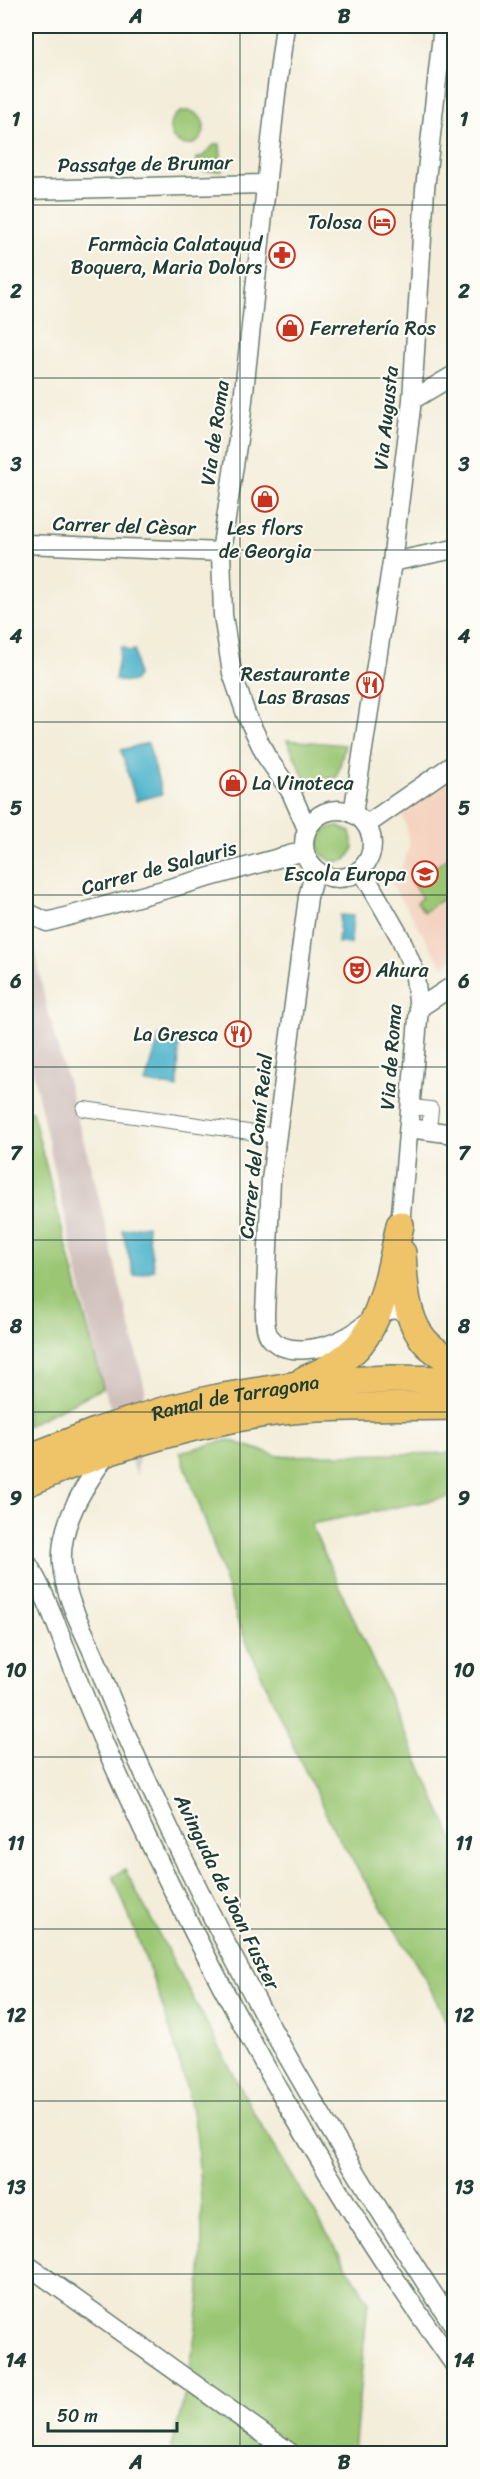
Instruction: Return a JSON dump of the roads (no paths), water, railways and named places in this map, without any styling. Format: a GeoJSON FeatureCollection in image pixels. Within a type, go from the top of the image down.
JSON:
{"type":"FeatureCollection","features":[{"type":"Feature","properties":{"kind":"main road"},"geometry":{"type":"LineString","coordinates":[[400,1225],[405,1300],[411,1318],[428,1344],[437,1352],[454,1360]]}},
{"type":"Feature","properties":{"kind":"main road"},"geometry":{"type":"LineString","coordinates":[[295,1385],[332,1366],[357,1347],[363,1327],[389,1274],[400,1225]]}},
{"type":"Feature","properties":{"kind":"main road","name":"Ramal de Tarragona"},"geometry":{"type":"LineString","coordinates":[[26,1459],[115,1442],[295,1385],[392,1379],[454,1380]]}},
{"type":"Feature","properties":{"kind":"main road","name":"Ramal de Tarragona"},"geometry":{"type":"LineString","coordinates":[[220,1410],[454,1406]]}},
{"type":"Feature","properties":{"kind":"main road","name":"Ramal de Tarragona"},"geometry":{"type":"LineString","coordinates":[[26,1483],[115,1442]]}},
{"type":"Feature","properties":{"kind":"street","name":"Via de Roma"},"geometry":{"type":"LineString","coordinates":[[285,26],[241,419],[221,552],[223,615],[232,673],[246,714],[266,756],[291,792],[307,830]]}},
{"type":"Feature","properties":{"kind":"street","name":"Via Augusta"},"geometry":{"type":"LineString","coordinates":[[359,819],[412,400],[425,189],[443,26]]}},
{"type":"Feature","properties":{"kind":"street","name":"Passatge de Brumar"},"geometry":{"type":"LineString","coordinates":[[26,190],[266,184]]}},
{"type":"Feature","properties":{"kind":"street"},"geometry":{"type":"LineString","coordinates":[[412,400],[454,375]]}},
{"type":"Feature","properties":{"kind":"street","name":"Carrer del Cèsar"},"geometry":{"type":"LineString","coordinates":[[26,544],[221,552]]}},
{"type":"Feature","properties":{"kind":"street"},"geometry":{"type":"LineString","coordinates":[[392,562],[454,549]]}},
{"type":"Feature","properties":{"kind":"street"},"geometry":{"type":"LineString","coordinates":[[359,819],[454,764]]}},
{"type":"Feature","properties":{"kind":"street"},"geometry":{"type":"LineString","coordinates":[[335,810],[359,819],[370,834],[371,853],[361,869],[343,878],[323,876],[308,861],[304,851],[304,840],[312,822],[327,812],[335,810]]}},
{"type":"Feature","properties":{"kind":"street","name":"Carrer de Salauris"},"geometry":{"type":"LineString","coordinates":[[26,911],[47,922],[304,851]]}},
{"type":"Feature","properties":{"kind":"street","name":"Via de Roma"},"geometry":{"type":"LineString","coordinates":[[361,869],[400,937],[414,970],[419,1008],[400,1225]]}},
{"type":"Feature","properties":{"kind":"street","name":"Carrer del Camí Reial"},"geometry":{"type":"LineString","coordinates":[[315,870],[308,897],[271,1180],[265,1313],[268,1334],[281,1345],[297,1349],[328,1345],[363,1327]]}},
{"type":"Feature","properties":{"kind":"street"},"geometry":{"type":"LineString","coordinates":[[419,1008],[454,985]]}},
{"type":"Feature","properties":{"kind":"street"},"geometry":{"type":"LineString","coordinates":[[410,1107],[433,1106],[429,1131]]}},
{"type":"Feature","properties":{"kind":"street"},"geometry":{"type":"LineString","coordinates":[[84,1109],[277,1136]]}},
{"type":"Feature","properties":{"kind":"street"},"geometry":{"type":"LineString","coordinates":[[409,1128],[454,1134]]}},
{"type":"Feature","properties":{"kind":"street"},"geometry":{"type":"LineString","coordinates":[[363,1327],[381,1314],[395,1310],[405,1312],[411,1318]]}},
{"type":"Feature","properties":{"kind":"street","name":"Avinguda de Joan Fuster"},"geometry":{"type":"LineString","coordinates":[[115,1442],[80,1496],[65,1533],[62,1564],[69,1598],[98,1664],[114,1708],[195,1884],[259,2007],[378,2210],[454,2326]]}},
{"type":"Feature","properties":{"kind":"street"},"geometry":{"type":"LineString","coordinates":[[26,1561],[48,1605],[129,1799],[176,1899],[250,2040],[306,2138],[454,2364]]}},
{"type":"Feature","properties":{"kind":"street"},"geometry":{"type":"LineString","coordinates":[[26,2264],[292,2454]]}},
{"type":"Feature","properties":{"kind":"water"},"geometry":{"type":"Polygon","coordinates":[[[121,647],[125,647],[127,651],[135,650],[137,676],[133,682],[115,679],[121,647]]]}},
{"type":"Feature","properties":{"kind":"water"},"geometry":{"type":"Polygon","coordinates":[[[148,743],[162,794],[136,801],[121,750],[148,743]]]}},
{"type":"Feature","properties":{"kind":"water"},"geometry":{"type":"Polygon","coordinates":[[[340,915],[353,916],[351,944],[338,943],[340,915]]]}},
{"type":"Feature","properties":{"kind":"water"},"geometry":{"type":"Polygon","coordinates":[[[160,1035],[179,1038],[178,1088],[145,1083],[160,1035]]]}},
{"type":"Feature","properties":{"kind":"water"},"geometry":{"type":"Polygon","coordinates":[[[147,1225],[154,1270],[134,1276],[122,1230],[147,1225]]]}},
{"type":"Feature","properties":{"kind":"place","name":"Tolosa"},"geometry":{"type":"Point","coordinates":[382,222]}},
{"type":"Feature","properties":{"kind":"place","name":"Farmàcia Calatayud Boquera, Maria Dolors"},"geometry":{"type":"Point","coordinates":[282,255]}},
{"type":"Feature","properties":{"kind":"place","name":"Ferretería Ros"},"geometry":{"type":"Point","coordinates":[290,328]}},
{"type":"Feature","properties":{"kind":"place","name":"Les flors de Georgia"},"geometry":{"type":"Point","coordinates":[265,499]}},
{"type":"Feature","properties":{"kind":"place","name":"Restaurante Las Brasas"},"geometry":{"type":"Point","coordinates":[370,685]}},
{"type":"Feature","properties":{"kind":"place","name":"La Vinoteca"},"geometry":{"type":"Point","coordinates":[233,783]}},
{"type":"Feature","properties":{"kind":"place","name":"Escola Europa"},"geometry":{"type":"Point","coordinates":[425,874]}},
{"type":"Feature","properties":{"kind":"place","name":"Ahura"},"geometry":{"type":"Point","coordinates":[357,970]}},
{"type":"Feature","properties":{"kind":"place","name":"La Gresca"},"geometry":{"type":"Point","coordinates":[238,1034]}}]}
